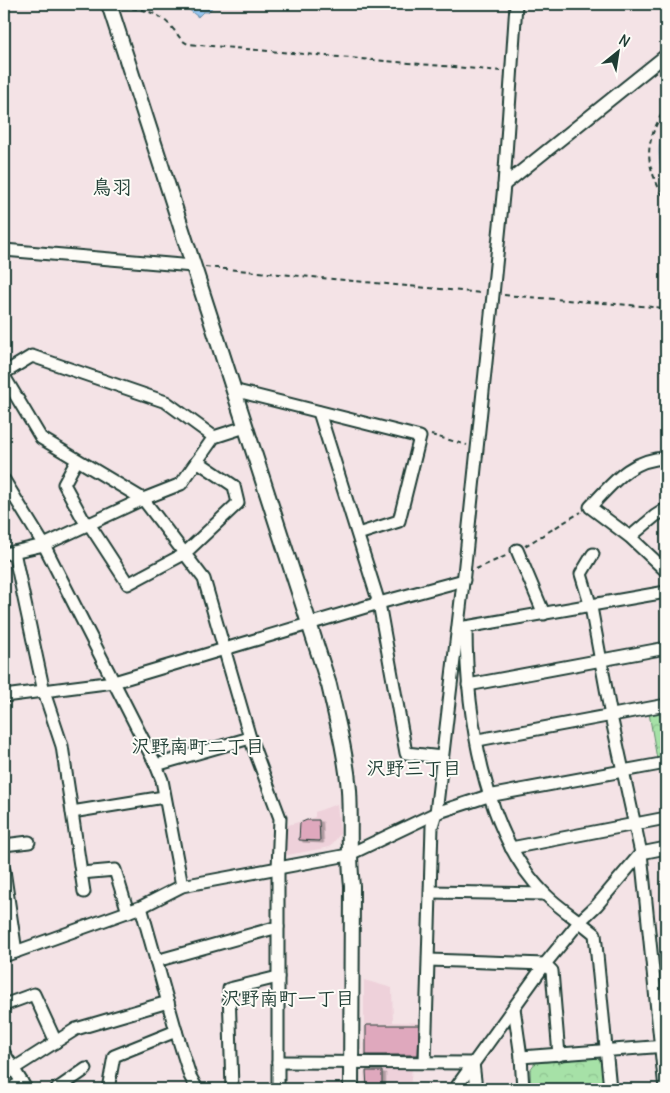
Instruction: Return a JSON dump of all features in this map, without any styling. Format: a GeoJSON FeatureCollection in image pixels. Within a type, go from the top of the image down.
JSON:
{"type":"FeatureCollection","features":[{"type":"Feature","properties":{"kind":"street"},"geometry":{"type":"LineString","coordinates":[[425,1062],[432,826],[436,813],[442,757],[462,627],[464,577],[504,185],[510,71],[516,4]]}},
{"type":"Feature","properties":{"kind":"street"},"geometry":{"type":"LineString","coordinates":[[110,6],[329,685],[343,748],[349,791],[348,855],[352,886],[351,1089]]}},
{"type":"Feature","properties":{"kind":"street"},"geometry":{"type":"LineString","coordinates":[[504,185],[666,55]]}},
{"type":"Feature","properties":{"kind":"street"},"geometry":{"type":"LineString","coordinates":[[4,250],[193,266]]}},
{"type":"Feature","properties":{"kind":"street"},"geometry":{"type":"LineString","coordinates":[[214,437],[166,402],[32,356],[4,374],[41,438],[143,500],[204,579],[250,738],[280,818],[278,869],[278,1089]]}},
{"type":"Feature","properties":{"kind":"street"},"geometry":{"type":"LineString","coordinates":[[233,390],[420,437],[399,522],[358,534]]}},
{"type":"Feature","properties":{"kind":"street"},"geometry":{"type":"LineString","coordinates":[[319,412],[379,603],[406,753],[442,757]]}},
{"type":"Feature","properties":{"kind":"street"},"geometry":{"type":"LineString","coordinates":[[84,892],[62,746],[44,692],[9,553],[44,545],[181,484],[214,437],[245,427]]}},
{"type":"Feature","properties":{"kind":"street"},"geometry":{"type":"LineString","coordinates":[[666,458],[649,458],[624,472],[590,507],[630,537],[666,571]]}},
{"type":"Feature","properties":{"kind":"street"},"geometry":{"type":"LineString","coordinates":[[77,460],[64,484],[83,519],[89,524],[128,584],[184,554],[238,503],[234,486],[197,461]]}},
{"type":"Feature","properties":{"kind":"street"},"geometry":{"type":"LineString","coordinates":[[4,480],[44,545],[156,765],[162,780],[182,886]]}},
{"type":"Feature","properties":{"kind":"street"},"geometry":{"type":"LineString","coordinates":[[630,537],[666,509]]}},
{"type":"Feature","properties":{"kind":"street"},"geometry":{"type":"LineString","coordinates":[[517,550],[544,614]]}},
{"type":"Feature","properties":{"kind":"street"},"geometry":{"type":"LineString","coordinates":[[593,554],[581,574],[591,606],[622,772],[641,853],[664,1046],[665,1089]]}},
{"type":"Feature","properties":{"kind":"street"},"geometry":{"type":"LineString","coordinates":[[4,696],[114,682],[464,577]]}},
{"type":"Feature","properties":{"kind":"street"},"geometry":{"type":"LineString","coordinates":[[462,627],[666,592]]}},
{"type":"Feature","properties":{"kind":"street"},"geometry":{"type":"LineString","coordinates":[[462,627],[468,685],[488,796],[511,848],[545,894],[595,934],[610,1089]]}},
{"type":"Feature","properties":{"kind":"street"},"geometry":{"type":"LineString","coordinates":[[468,685],[666,648]]}},
{"type":"Feature","properties":{"kind":"street"},"geometry":{"type":"LineString","coordinates":[[478,740],[666,705]]}},
{"type":"Feature","properties":{"kind":"street"},"geometry":{"type":"LineString","coordinates":[[156,765],[250,738]]}},
{"type":"Feature","properties":{"kind":"street"},"geometry":{"type":"LineString","coordinates":[[4,956],[142,907],[182,886],[348,855],[436,813],[488,796],[666,763]]}},
{"type":"Feature","properties":{"kind":"street"},"geometry":{"type":"LineString","coordinates":[[72,812],[164,797]]}},
{"type":"Feature","properties":{"kind":"street"},"geometry":{"type":"LineString","coordinates":[[511,848],[666,818]]}},
{"type":"Feature","properties":{"kind":"street"},"geometry":{"type":"LineString","coordinates":[[4,845],[29,842]]}},
{"type":"Feature","properties":{"kind":"street"},"geometry":{"type":"LineString","coordinates":[[455,1089],[545,964],[580,921],[597,905],[641,853],[666,848]]}},
{"type":"Feature","properties":{"kind":"street"},"geometry":{"type":"LineString","coordinates":[[4,870],[16,952]]}},
{"type":"Feature","properties":{"kind":"street"},"geometry":{"type":"LineString","coordinates":[[81,873],[115,870],[128,912]]}},
{"type":"Feature","properties":{"kind":"street"},"geometry":{"type":"LineString","coordinates":[[431,892],[545,894]]}},
{"type":"Feature","properties":{"kind":"street"},"geometry":{"type":"LineString","coordinates":[[142,907],[176,1031],[190,1076],[197,1089]]}},
{"type":"Feature","properties":{"kind":"street"},"geometry":{"type":"LineString","coordinates":[[156,961],[278,927]]}},
{"type":"Feature","properties":{"kind":"street"},"geometry":{"type":"LineString","coordinates":[[429,960],[545,964],[552,971],[560,1054]]}},
{"type":"Feature","properties":{"kind":"street"},"geometry":{"type":"LineString","coordinates":[[232,1089],[229,989],[278,977]]}},
{"type":"Feature","properties":{"kind":"street"},"geometry":{"type":"LineString","coordinates":[[4,1004],[34,994],[56,1042]]}},
{"type":"Feature","properties":{"kind":"street"},"geometry":{"type":"LineString","coordinates":[[13,1069],[76,1030],[168,1002]]}},
{"type":"Feature","properties":{"kind":"street"},"geometry":{"type":"LineString","coordinates":[[514,1008],[524,1089]]}},
{"type":"Feature","properties":{"kind":"street"},"geometry":{"type":"LineString","coordinates":[[108,1089],[114,1056],[176,1031]]}},
{"type":"Feature","properties":{"kind":"street"},"geometry":{"type":"LineString","coordinates":[[521,1057],[664,1046]]}},
{"type":"Feature","properties":{"kind":"street"},"geometry":{"type":"LineString","coordinates":[[4,1053],[24,1085],[10,1089]]}},
{"type":"Feature","properties":{"kind":"street"},"geometry":{"type":"LineString","coordinates":[[278,1062],[473,1063]]}},
{"type":"Feature","properties":{"kind":"street"},"geometry":{"type":"LineString","coordinates":[[473,1063],[476,1089]]}},
{"type":"Feature","properties":{"kind":"street"},"geometry":{"type":"LineString","coordinates":[[57,1089],[86,1069]]}},
{"type":"Feature","properties":{"kind":"path"},"geometry":{"type":"LineString","coordinates":[[110,6],[143,10],[161,16],[180,40],[188,44],[510,71]]}},
{"type":"Feature","properties":{"kind":"path"},"geometry":{"type":"LineString","coordinates":[[666,106],[652,131],[648,155],[653,179],[666,202]]}},
{"type":"Feature","properties":{"kind":"path"},"geometry":{"type":"LineString","coordinates":[[193,266],[666,308]]}},
{"type":"Feature","properties":{"kind":"path"},"geometry":{"type":"LineString","coordinates":[[420,437],[426,434],[477,448]]}},
{"type":"Feature","properties":{"kind":"path"},"geometry":{"type":"LineString","coordinates":[[464,577],[546,535],[590,507]]}},
{"type":"Feature","properties":{"kind":"shaded area"},"geometry":{"type":"Polygon","coordinates":[[[337,804],[340,834],[330,847],[288,855],[283,852],[285,826],[315,817],[315,812],[337,804]]]}},
{"type":"Feature","properties":{"kind":"shaded area"},"geometry":{"type":"Polygon","coordinates":[[[364,980],[392,988],[393,1022],[422,1023],[419,1055],[364,1055],[364,980]]]}},
{"type":"Feature","properties":{"kind":"shaded area"},"geometry":{"type":"Polygon","coordinates":[[[412,1068],[410,1089],[364,1089],[364,1072],[368,1070],[412,1068]]]}},
{"type":"Feature","properties":{"kind":"green space"},"geometry":{"type":"Polygon","coordinates":[[[666,709],[666,758],[657,759],[649,713],[666,709]]]}},
{"type":"Feature","properties":{"kind":"green space"},"geometry":{"type":"Polygon","coordinates":[[[596,1057],[603,1062],[606,1089],[531,1089],[530,1070],[535,1063],[596,1057]]]}},
{"type":"Feature","properties":{"kind":"water"},"geometry":{"type":"Polygon","coordinates":[[[182,4],[215,4],[208,12],[203,12],[198,17],[182,4]]]}},
{"type":"Feature","properties":{"kind":"water"},"geometry":{"type":"Polygon","coordinates":[[[666,123],[666,183],[661,169],[659,145],[666,123]]]}},
{"type":"Feature","properties":{"kind":"building"},"geometry":{"type":"Polygon","coordinates":[[[307,820],[319,820],[320,841],[299,840],[300,823],[307,820]]]}},
{"type":"Feature","properties":{"kind":"building"},"geometry":{"type":"Polygon","coordinates":[[[366,1025],[419,1025],[418,1055],[366,1055],[366,1025]]]}},
{"type":"Feature","properties":{"kind":"building"},"geometry":{"type":"Polygon","coordinates":[[[366,1071],[382,1071],[382,1089],[367,1089],[366,1071]]]}},
{"type":"Feature","properties":{"kind":"district","name":"鳥羽"},"geometry":{"type":"Point","coordinates":[112,186]}},
{"type":"Feature","properties":{"kind":"district","name":"沢野南町二丁目"},"geometry":{"type":"Point","coordinates":[198,746]}},
{"type":"Feature","properties":{"kind":"district","name":"沢野三丁目"},"geometry":{"type":"Point","coordinates":[414,768]}},
{"type":"Feature","properties":{"kind":"district","name":"沢野南町一丁目"},"geometry":{"type":"Point","coordinates":[288,998]}}]}
